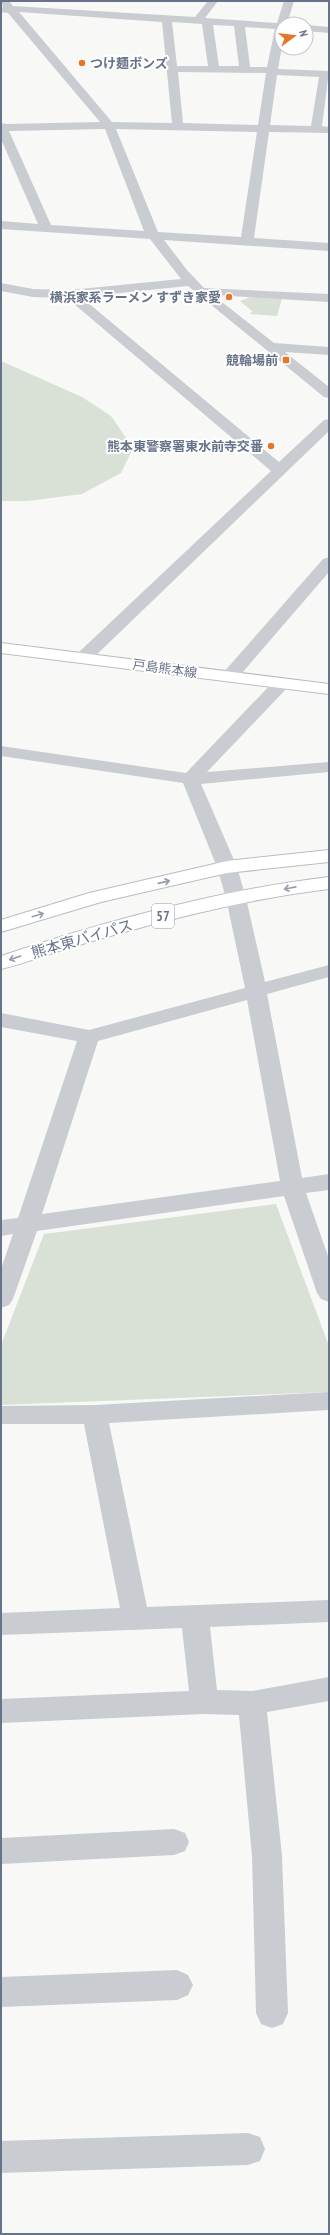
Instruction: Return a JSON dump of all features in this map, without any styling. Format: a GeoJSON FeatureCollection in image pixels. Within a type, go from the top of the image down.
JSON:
{"type":"FeatureCollection","features":[{"type":"Feature","properties":{"kind":"main road","name":"戸島熊本線"},"geometry":{"type":"LineString","coordinates":[[1,648],[84,657],[281,684],[329,689]]}},
{"type":"Feature","properties":{"kind":"main road","name":"57"},"geometry":{"type":"LineString","coordinates":[[1,926],[96,897],[227,867],[329,856]]}},
{"type":"Feature","properties":{"kind":"main road","name":"熊本東バイパス"},"geometry":{"type":"LineString","coordinates":[[1,963],[44,949],[236,898],[329,883]]}},
{"type":"Feature","properties":{"kind":"street"},"geometry":{"type":"LineString","coordinates":[[213,1],[203,21],[214,70]]}},
{"type":"Feature","properties":{"kind":"street"},"geometry":{"type":"LineString","coordinates":[[284,16],[289,1]]}},
{"type":"Feature","properties":{"kind":"street"},"geometry":{"type":"LineString","coordinates":[[5,7],[274,26]]}},
{"type":"Feature","properties":{"kind":"street"},"geometry":{"type":"LineString","coordinates":[[5,7],[109,125],[154,236],[189,282],[329,394]]}},
{"type":"Feature","properties":{"kind":"street"},"geometry":{"type":"LineString","coordinates":[[167,19],[178,126]]}},
{"type":"Feature","properties":{"kind":"street"},"geometry":{"type":"LineString","coordinates":[[239,23],[245,70]]}},
{"type":"Feature","properties":{"kind":"street"},"geometry":{"type":"LineString","coordinates":[[314,29],[329,30]]}},
{"type":"Feature","properties":{"kind":"street"},"geometry":{"type":"LineString","coordinates":[[247,242],[275,56]]}},
{"type":"Feature","properties":{"kind":"street"},"geometry":{"type":"LineString","coordinates":[[173,69],[245,70],[327,74],[316,129]]}},
{"type":"Feature","properties":{"kind":"street"},"geometry":{"type":"LineString","coordinates":[[46,228],[2,127],[109,125],[329,130]]}},
{"type":"Feature","properties":{"kind":"street"},"geometry":{"type":"LineString","coordinates":[[1,225],[329,247]]}},
{"type":"Feature","properties":{"kind":"street"},"geometry":{"type":"LineString","coordinates":[[1,287],[33,293],[70,294],[189,282]]}},
{"type":"Feature","properties":{"kind":"street"},"geometry":{"type":"LineString","coordinates":[[201,292],[217,291],[329,298]]}},
{"type":"Feature","properties":{"kind":"street"},"geometry":{"type":"LineString","coordinates":[[70,294],[279,470]]}},
{"type":"Feature","properties":{"kind":"street"},"geometry":{"type":"LineString","coordinates":[[269,346],[329,351]]}},
{"type":"Feature","properties":{"kind":"street"},"geometry":{"type":"LineString","coordinates":[[311,380],[329,381]]}},
{"type":"Feature","properties":{"kind":"street"},"geometry":{"type":"LineString","coordinates":[[84,657],[329,423]]}},
{"type":"Feature","properties":{"kind":"street"},"geometry":{"type":"LineString","coordinates":[[229,677],[329,562]]}},
{"type":"Feature","properties":{"kind":"street"},"geometry":{"type":"LineString","coordinates":[[190,779],[281,684]]}},
{"type":"Feature","properties":{"kind":"street"},"geometry":{"type":"LineString","coordinates":[[1,751],[190,779],[329,767]]}},
{"type":"Feature","properties":{"kind":"street"},"geometry":{"type":"LineString","coordinates":[[190,779],[227,867],[236,898],[256,990],[292,1186],[329,1293]]}},
{"type":"Feature","properties":{"kind":"street"},"geometry":{"type":"LineString","coordinates":[[1,1020],[89,1037],[329,971]]}},
{"type":"Feature","properties":{"kind":"street"},"geometry":{"type":"LineString","coordinates":[[1,1300],[89,1037]]}},
{"type":"Feature","properties":{"kind":"street"},"geometry":{"type":"LineString","coordinates":[[1,1228],[28,1223],[329,1182]]}},
{"type":"Feature","properties":{"kind":"street"},"geometry":{"type":"LineString","coordinates":[[1,1415],[95,1414],[329,1401]]}},
{"type":"Feature","properties":{"kind":"street"},"geometry":{"type":"LineString","coordinates":[[95,1414],[136,1618]]}},
{"type":"Feature","properties":{"kind":"street"},"geometry":{"type":"LineString","coordinates":[[1,1624],[136,1618],[195,1618],[329,1611]]}},
{"type":"Feature","properties":{"kind":"street"},"geometry":{"type":"LineString","coordinates":[[195,1618],[204,1702]]}},
{"type":"Feature","properties":{"kind":"street"},"geometry":{"type":"LineString","coordinates":[[1,1711],[204,1702],[252,1703],[329,1689]]}},
{"type":"Feature","properties":{"kind":"street"},"geometry":{"type":"LineString","coordinates":[[252,1703],[268,1856],[272,2013]]}},
{"type":"Feature","properties":{"kind":"street"},"geometry":{"type":"LineString","coordinates":[[1,1851],[174,1842]]}},
{"type":"Feature","properties":{"kind":"street"},"geometry":{"type":"LineString","coordinates":[[1,1992],[177,1985]]}},
{"type":"Feature","properties":{"kind":"street"},"geometry":{"type":"LineString","coordinates":[[1,2157],[248,2150]]}},
{"type":"Feature","properties":{"kind":"shaded area"},"geometry":{"type":"Polygon","coordinates":[[[250,297],[282,299],[277,316],[250,314],[252,311],[240,301],[250,297]]]}},
{"type":"Feature","properties":{"kind":"shaded area"},"geometry":{"type":"Polygon","coordinates":[[[1,361],[82,397],[111,416],[133,448],[121,473],[82,494],[28,501],[1,501],[1,361]]]}},
{"type":"Feature","properties":{"kind":"shaded area"},"geometry":{"type":"Polygon","coordinates":[[[276,1204],[329,1346],[329,1392],[1,1405],[1,1345],[44,1234],[276,1204]]]}},
{"type":"Feature","properties":{"kind":"place","name":"つけ麺ボンズ"},"geometry":{"type":"Point","coordinates":[82,63]}},
{"type":"Feature","properties":{"kind":"place","name":"横浜家系ラーメン すずき家愛"},"geometry":{"type":"Point","coordinates":[229,297]}},
{"type":"Feature","properties":{"kind":"place","name":"競輪場前"},"geometry":{"type":"Point","coordinates":[286,360]}},
{"type":"Feature","properties":{"kind":"place","name":"熊本東警察署東水前寺交番"},"geometry":{"type":"Point","coordinates":[271,446]}}]}
